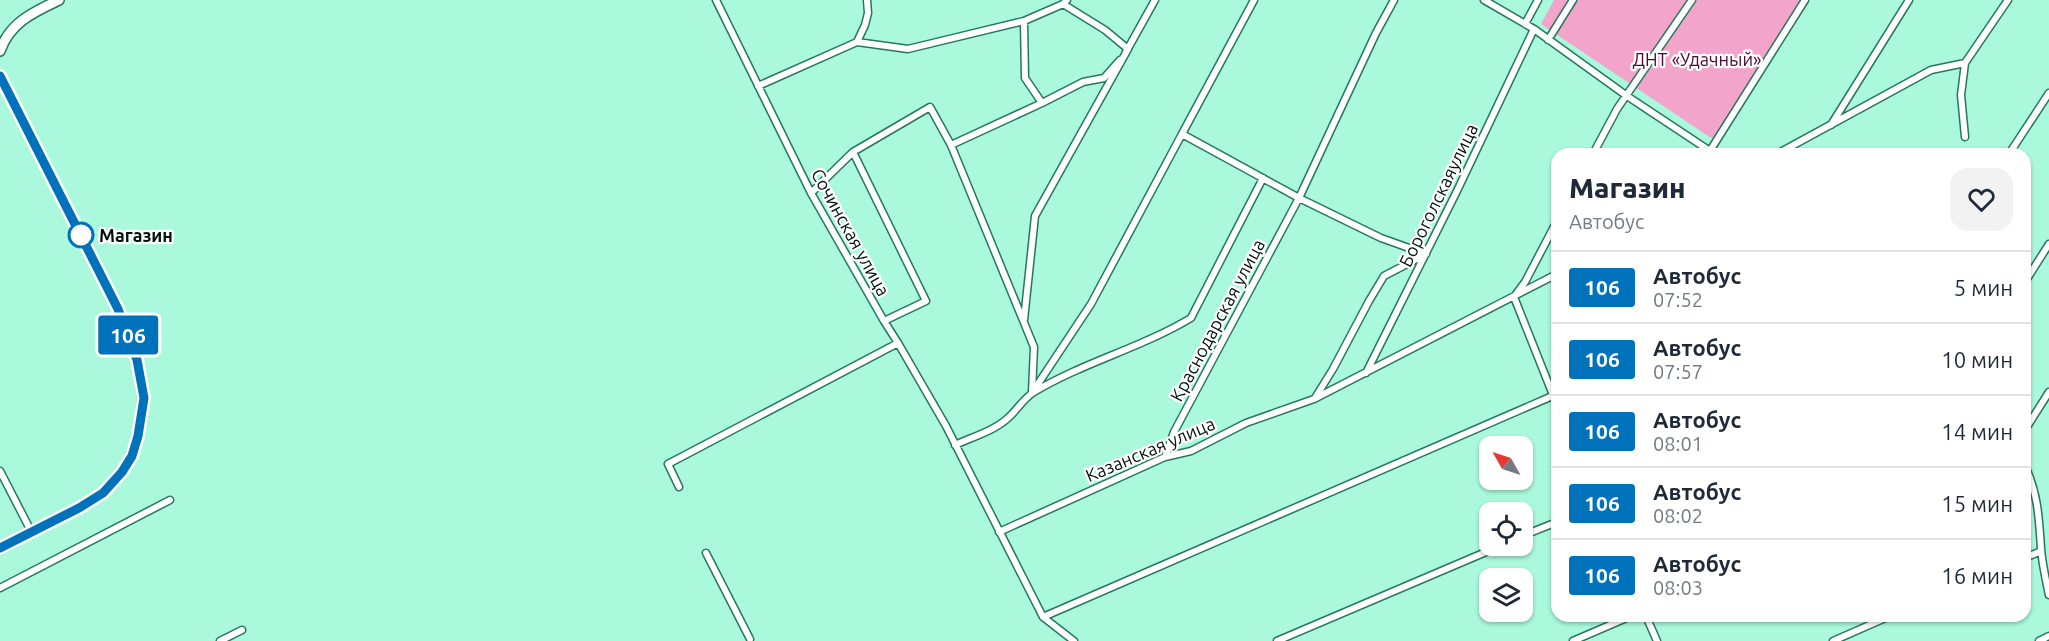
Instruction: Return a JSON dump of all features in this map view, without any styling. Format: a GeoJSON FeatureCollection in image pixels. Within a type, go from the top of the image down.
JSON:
{"type":"FeatureCollection","features":[{"type":"Feature","properties":{"kind":"main road"},"geometry":{"type":"LineString","coordinates":[[0,51],[9,32],[25,17],[59,0]]}},
{"type":"Feature","properties":{"kind":"main road"},"geometry":{"type":"LineString","coordinates":[[0,76],[118,309],[137,360],[144,398],[138,436],[132,456],[122,472],[103,493],[0,549]]}},
{"type":"Feature","properties":{"kind":"street","name":"Сочинская улица"},"geometry":{"type":"LineString","coordinates":[[716,0],[811,193],[884,321],[926,300],[853,152]]}},
{"type":"Feature","properties":{"kind":"street"},"geometry":{"type":"LineString","coordinates":[[857,42],[868,13],[867,0]]}},
{"type":"Feature","properties":{"kind":"street"},"geometry":{"type":"LineString","coordinates":[[1024,321],[1035,216],[1155,0]]}},
{"type":"Feature","properties":{"kind":"street"},"geometry":{"type":"LineString","coordinates":[[955,445],[1007,419],[1032,393],[1091,304],[1254,0]]}},
{"type":"Feature","properties":{"kind":"street","name":"Краснодарская улица"},"geometry":{"type":"LineString","coordinates":[[1165,457],[1174,432],[1299,198],[1376,33],[1394,0]]}},
{"type":"Feature","properties":{"kind":"street"},"geometry":{"type":"LineString","coordinates":[[1484,0],[1534,29],[1702,148]]}},
{"type":"Feature","properties":{"kind":"street"},"geometry":{"type":"LineString","coordinates":[[1525,24],[1538,0]]}},
{"type":"Feature","properties":{"kind":"street"},"geometry":{"type":"LineString","coordinates":[[1548,40],[1573,0]]}},
{"type":"Feature","properties":{"kind":"street"},"geometry":{"type":"LineString","coordinates":[[1596,148],[1617,109],[1692,0]]}},
{"type":"Feature","properties":{"kind":"street"},"geometry":{"type":"LineString","coordinates":[[1712,148],[1805,0]]}},
{"type":"Feature","properties":{"kind":"street"},"geometry":{"type":"LineString","coordinates":[[1831,125],[1909,0]]}},
{"type":"Feature","properties":{"kind":"street"},"geometry":{"type":"LineString","coordinates":[[1965,137],[1961,95],[1965,63],[2008,0]]}},
{"type":"Feature","properties":{"kind":"street"},"geometry":{"type":"LineString","coordinates":[[758,86],[857,42],[908,49],[1024,21],[1065,2],[1105,30],[1128,50]]}},
{"type":"Feature","properties":{"kind":"street"},"geometry":{"type":"LineString","coordinates":[[1024,21],[1025,78],[1042,103]]}},
{"type":"Feature","properties":{"kind":"street","name":"Бороголскаяулица"},"geometry":{"type":"LineString","coordinates":[[1366,373],[1534,29]]}},
{"type":"Feature","properties":{"kind":"street"},"geometry":{"type":"LineString","coordinates":[[951,145],[1083,82],[1104,78],[1128,50]]}},
{"type":"Feature","properties":{"kind":"street"},"geometry":{"type":"LineString","coordinates":[[1788,148],[1931,70],[1965,63]]}},
{"type":"Feature","properties":{"kind":"street"},"geometry":{"type":"LineString","coordinates":[[2013,148],[2049,93]]}},
{"type":"Feature","properties":{"kind":"street"},"geometry":{"type":"LineString","coordinates":[[811,193],[853,152],[930,107],[951,145],[1034,347],[1032,393]]}},
{"type":"Feature","properties":{"kind":"street"},"geometry":{"type":"LineString","coordinates":[[1182,135],[1299,198],[1381,238],[1426,254]]}},
{"type":"Feature","properties":{"kind":"street"},"geometry":{"type":"LineString","coordinates":[[1032,393],[1112,354],[1171,330],[1191,318],[1263,178]]}},
{"type":"Feature","properties":{"kind":"street"},"geometry":{"type":"LineString","coordinates":[[1551,232],[1514,297],[1551,385]]}},
{"type":"Feature","properties":{"kind":"street"},"geometry":{"type":"LineString","coordinates":[[2031,272],[2049,244]]}},
{"type":"Feature","properties":{"kind":"street"},"geometry":{"type":"LineString","coordinates":[[1314,399],[1384,276],[1426,254]]}},
{"type":"Feature","properties":{"kind":"street","name":"Казанская улица"},"geometry":{"type":"LineString","coordinates":[[999,532],[1165,457],[1191,451],[1246,423],[1314,399],[1551,277]]}},
{"type":"Feature","properties":{"kind":"street"},"geometry":{"type":"LineString","coordinates":[[884,321],[955,445],[1043,617],[1074,641]]}},
{"type":"Feature","properties":{"kind":"street"},"geometry":{"type":"LineString","coordinates":[[679,487],[668,464],[898,343]]}},
{"type":"Feature","properties":{"kind":"street"},"geometry":{"type":"LineString","coordinates":[[2031,420],[2049,392]]}},
{"type":"Feature","properties":{"kind":"street"},"geometry":{"type":"LineString","coordinates":[[1043,617],[1551,397]]}},
{"type":"Feature","properties":{"kind":"street"},"geometry":{"type":"LineString","coordinates":[[0,471],[32,533]]}},
{"type":"Feature","properties":{"kind":"street"},"geometry":{"type":"LineString","coordinates":[[2031,479],[2040,521],[2041,551],[2049,595]]}},
{"type":"Feature","properties":{"kind":"street"},"geometry":{"type":"LineString","coordinates":[[0,588],[170,500]]}},
{"type":"Feature","properties":{"kind":"street"},"geometry":{"type":"LineString","coordinates":[[1533,532],[1551,524]]}},
{"type":"Feature","properties":{"kind":"street"},"geometry":{"type":"LineString","coordinates":[[2031,555],[2041,551]]}},
{"type":"Feature","properties":{"kind":"street"},"geometry":{"type":"LineString","coordinates":[[706,554],[750,639]]}},
{"type":"Feature","properties":{"kind":"street"},"geometry":{"type":"LineString","coordinates":[[1277,641],[1479,555]]}},
{"type":"Feature","properties":{"kind":"street"},"geometry":{"type":"LineString","coordinates":[[1573,641],[1617,622]]}},
{"type":"Feature","properties":{"kind":"street"},"geometry":{"type":"LineString","coordinates":[[1649,622],[1657,641]]}},
{"type":"Feature","properties":{"kind":"street"},"geometry":{"type":"LineString","coordinates":[[1833,641],[1876,622]]}},
{"type":"Feature","properties":{"kind":"street"},"geometry":{"type":"LineString","coordinates":[[220,641],[242,630]]}},
{"type":"Feature","properties":{"kind":"street"},"geometry":{"type":"LineString","coordinates":[[2039,641],[2049,636]]}},
{"type":"Feature","properties":{"kind":"green space","name":"ДНТ «Удачный»"},"geometry":{"type":"Polygon","coordinates":[[[1554,0],[1802,0],[1714,140],[1541,24],[1554,0]]]}},
{"type":"Feature","properties":{"kind":"bus line","name":"106"},"geometry":{"type":"LineString","coordinates":[[0,76],[118,309],[137,360],[144,398],[142,418],[132,456],[122,472],[103,493],[79,508],[0,548]]}},
{"type":"Feature","properties":{"kind":"place","name":"Магазин"},"geometry":{"type":"Point","coordinates":[81,235]}}]}
